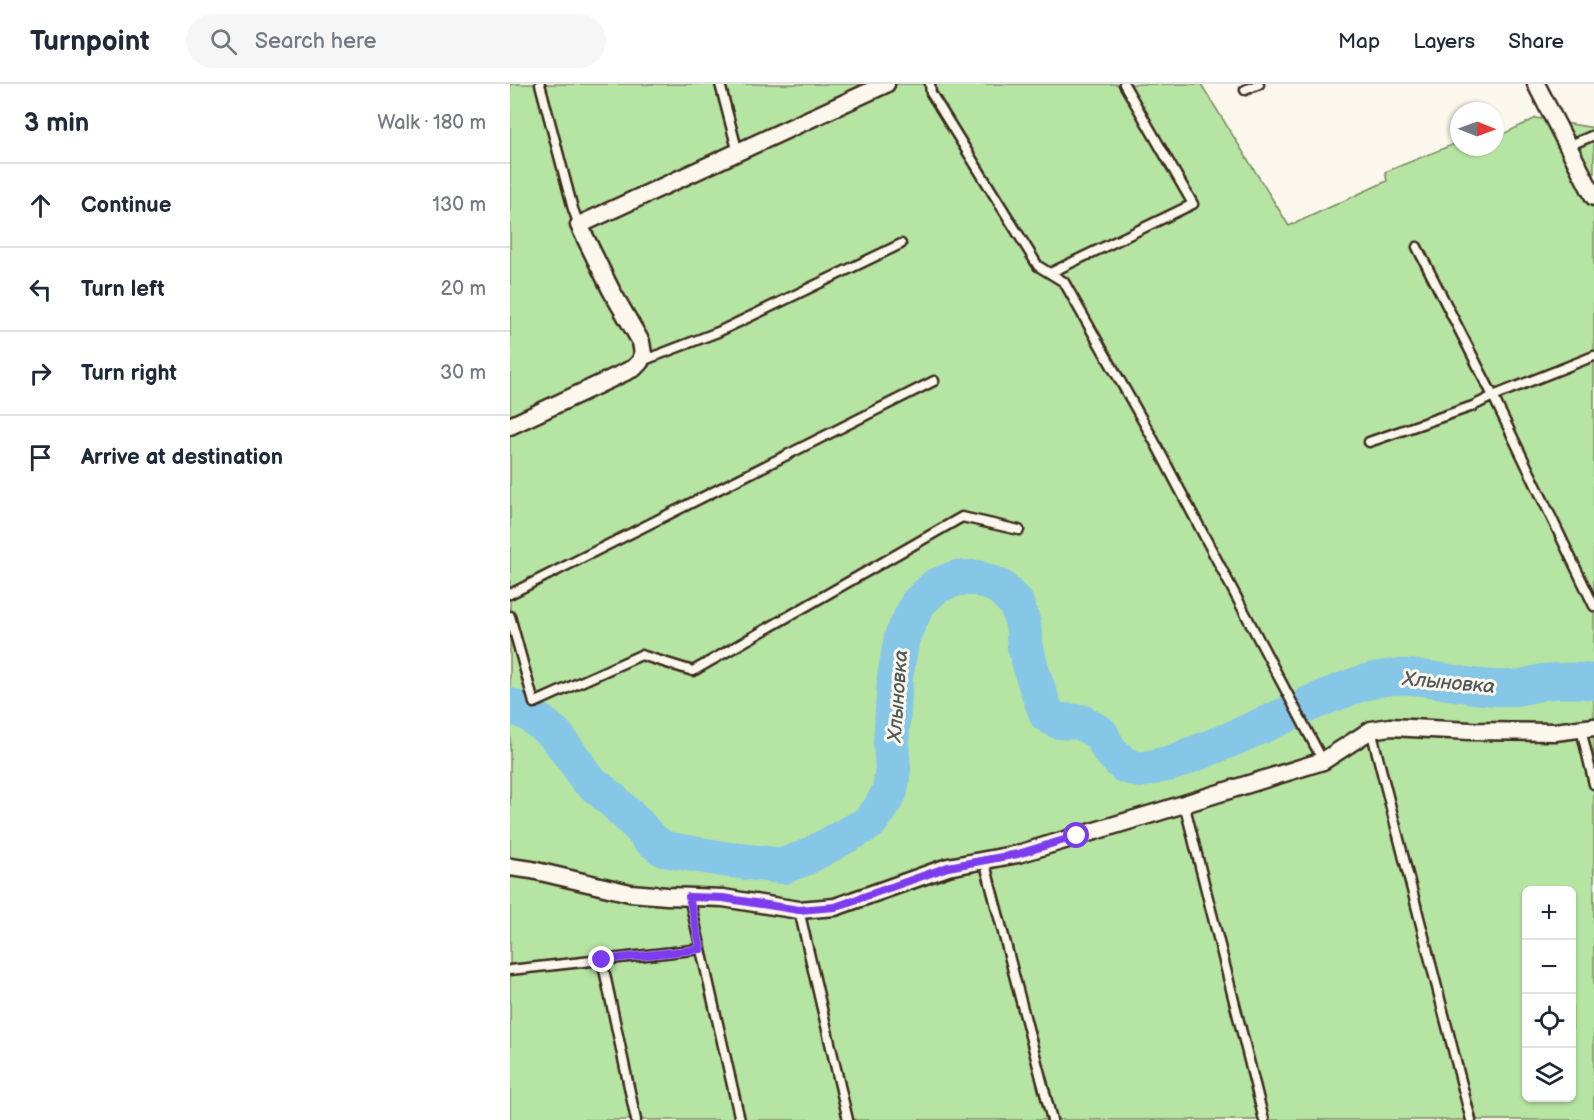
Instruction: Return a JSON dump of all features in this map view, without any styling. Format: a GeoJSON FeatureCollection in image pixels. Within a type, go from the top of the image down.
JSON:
{"type":"FeatureCollection","features":[{"type":"Feature","properties":{"kind":"street"},"geometry":{"type":"LineString","coordinates":[[510,426],[634,368],[644,354],[641,342],[579,225],[886,84]]}},
{"type":"Feature","properties":{"kind":"street"},"geometry":{"type":"LineString","coordinates":[[1536,84],[1594,197]]}},
{"type":"Feature","properties":{"kind":"street"},"geometry":{"type":"LineString","coordinates":[[510,867],[630,893],[723,898],[799,910],[835,907],[948,867],[1018,854],[1323,761],[1371,730],[1390,727],[1555,732],[1587,728]]}},
{"type":"Feature","properties":{"kind":"lane"},"geometry":{"type":"LineString","coordinates":[[540,84],[579,225]]}},
{"type":"Feature","properties":{"kind":"lane"},"geometry":{"type":"LineString","coordinates":[[720,84],[738,153]]}},
{"type":"Feature","properties":{"kind":"lane"},"geometry":{"type":"LineString","coordinates":[[930,84],[931,93],[1038,266],[1064,282],[1146,427],[1323,761]]}},
{"type":"Feature","properties":{"kind":"lane"},"geometry":{"type":"LineString","coordinates":[[1050,273],[1193,204],[1125,84]]}},
{"type":"Feature","properties":{"kind":"lane"},"geometry":{"type":"LineString","coordinates":[[1245,90],[1259,84]]}},
{"type":"Feature","properties":{"kind":"lane"},"geometry":{"type":"LineString","coordinates":[[1568,146],[1594,135]]}},
{"type":"Feature","properties":{"kind":"lane"},"geometry":{"type":"LineString","coordinates":[[640,362],[718,332],[901,244]]}},
{"type":"Feature","properties":{"kind":"lane"},"geometry":{"type":"LineString","coordinates":[[1418,247],[1594,606]]}},
{"type":"Feature","properties":{"kind":"lane"},"geometry":{"type":"LineString","coordinates":[[1369,442],[1473,406],[1594,356]]}},
{"type":"Feature","properties":{"kind":"lane"},"geometry":{"type":"LineString","coordinates":[[510,594],[934,381]]}},
{"type":"Feature","properties":{"kind":"lane"},"geometry":{"type":"LineString","coordinates":[[510,616],[534,704],[641,655],[693,671],[962,517],[1019,530]]}},
{"type":"Feature","properties":{"kind":"lane"},"geometry":{"type":"LineString","coordinates":[[1587,728],[1594,784]]}},
{"type":"Feature","properties":{"kind":"lane"},"geometry":{"type":"LineString","coordinates":[[1371,730],[1472,1120]]}},
{"type":"Feature","properties":{"kind":"lane"},"geometry":{"type":"LineString","coordinates":[[1184,803],[1264,1120]]}},
{"type":"Feature","properties":{"kind":"lane"},"geometry":{"type":"LineString","coordinates":[[984,860],[1052,1120]]}},
{"type":"Feature","properties":{"kind":"lane"},"geometry":{"type":"LineString","coordinates":[[689,897],[741,1120]]}},
{"type":"Feature","properties":{"kind":"lane"},"geometry":{"type":"LineString","coordinates":[[799,910],[848,1120]]}},
{"type":"Feature","properties":{"kind":"lane"},"geometry":{"type":"LineString","coordinates":[[510,970],[701,949]]}},
{"type":"Feature","properties":{"kind":"lane"},"geometry":{"type":"LineString","coordinates":[[602,960],[636,1120]]}},
{"type":"Feature","properties":{"kind":"green space"},"geometry":{"type":"Polygon","coordinates":[[[510,84],[1201,84],[1289,226],[1387,181],[1385,172],[1450,146],[1450,156],[1504,156],[1504,134],[1536,118],[1594,128],[1594,1120],[510,1120],[510,84]]]}},
{"type":"Feature","properties":{"kind":"waterway","name":"Хлыновка"},"geometry":{"type":"LineString","coordinates":[[510,706],[528,713],[555,734],[585,777],[609,797],[649,838],[664,849],[783,866],[805,858],[869,823],[880,809],[890,791],[893,769],[891,743],[895,678],[902,637],[918,603],[936,586],[957,578],[977,578],[1000,587],[1016,603],[1023,624],[1025,646],[1034,679],[1047,715],[1058,721],[1081,722],[1101,734],[1109,750],[1124,765],[1140,770],[1172,763],[1286,715]]}},
{"type":"Feature","properties":{"kind":"waterway","name":"Хлыновка"},"geometry":{"type":"LineString","coordinates":[[1309,704],[1358,684],[1384,678],[1423,678],[1498,688],[1556,681],[1594,682]]}},
{"type":"Feature","properties":{"kind":"route"},"geometry":{"type":"LineString","coordinates":[[602,960],[701,949],[689,897],[723,898],[799,910],[835,907],[948,867],[1018,854],[1077,836]]}}]}
